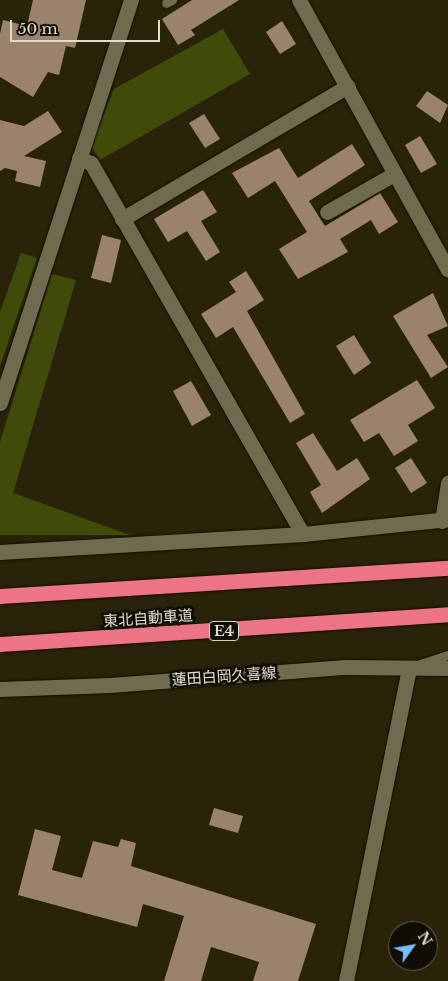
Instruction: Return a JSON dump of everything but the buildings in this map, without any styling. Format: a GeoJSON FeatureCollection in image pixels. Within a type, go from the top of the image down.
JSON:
{"type":"FeatureCollection","features":[{"type":"Feature","properties":{"kind":"highway","name":"東北自動車道"},"geometry":{"type":"LineString","coordinates":[[0,596],[448,568]]}},
{"type":"Feature","properties":{"kind":"highway","name":"東北自動車道"},"geometry":{"type":"LineString","coordinates":[[0,644],[448,614]]}},
{"type":"Feature","properties":{"kind":"street"},"geometry":{"type":"LineString","coordinates":[[0,403],[131,0]]}},
{"type":"Feature","properties":{"kind":"street"},"geometry":{"type":"LineString","coordinates":[[299,0],[448,270]]}},
{"type":"Feature","properties":{"kind":"street"},"geometry":{"type":"LineString","coordinates":[[122,219],[348,86]]}},
{"type":"Feature","properties":{"kind":"street"},"geometry":{"type":"LineString","coordinates":[[79,158],[91,163],[303,534]]}},
{"type":"Feature","properties":{"kind":"street"},"geometry":{"type":"LineString","coordinates":[[328,212],[394,174]]}},
{"type":"Feature","properties":{"kind":"street"},"geometry":{"type":"LineString","coordinates":[[0,552],[303,534],[446,521],[448,482]]}},
{"type":"Feature","properties":{"kind":"street","name":"蓮田白岡久喜線"},"geometry":{"type":"LineString","coordinates":[[0,690],[110,685],[345,667],[448,668]]}},
{"type":"Feature","properties":{"kind":"street"},"geometry":{"type":"LineString","coordinates":[[346,981],[408,668]]}},
{"type":"Feature","properties":{"kind":"lane"},"geometry":{"type":"LineString","coordinates":[[408,668],[448,655]]}},
{"type":"Feature","properties":{"kind":"green space"},"geometry":{"type":"Polygon","coordinates":[[[223,29],[250,74],[100,160],[91,146],[114,89],[223,29]]]}},
{"type":"Feature","properties":{"kind":"green space"},"geometry":{"type":"Polygon","coordinates":[[[21,253],[37,258],[0,366],[0,312],[21,253]]]}},
{"type":"Feature","properties":{"kind":"green space"},"geometry":{"type":"Polygon","coordinates":[[[52,274],[76,280],[13,493],[130,535],[0,535],[0,442],[52,274]]]}}]}
